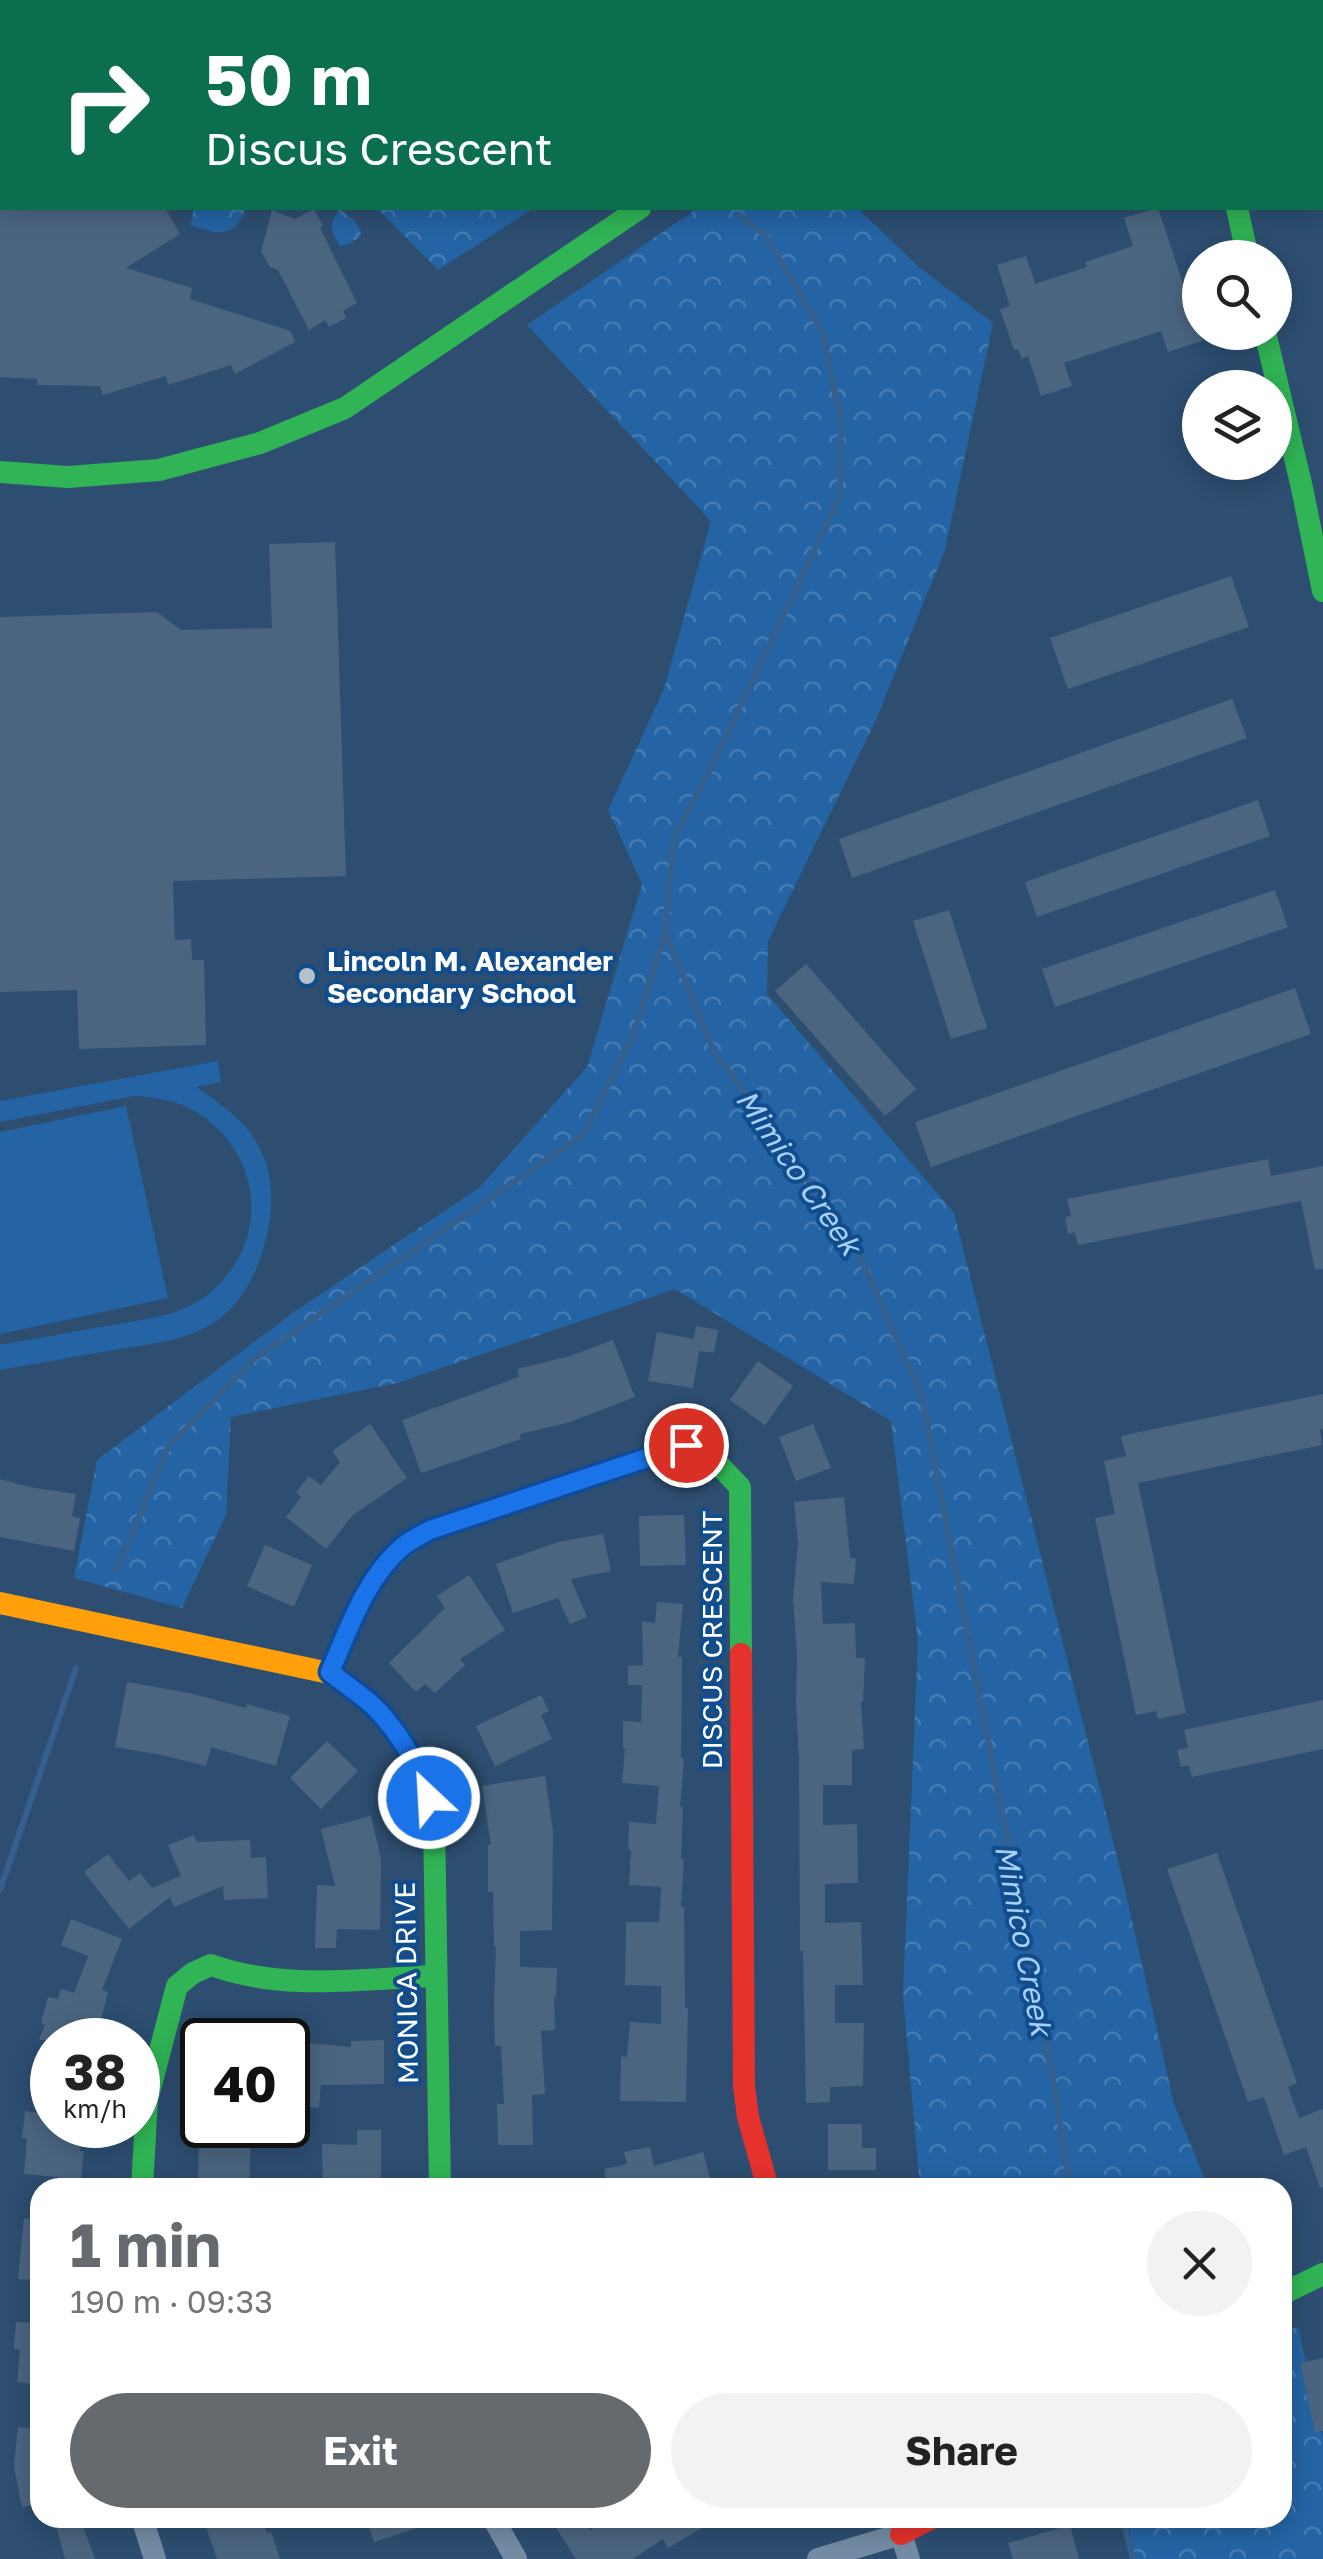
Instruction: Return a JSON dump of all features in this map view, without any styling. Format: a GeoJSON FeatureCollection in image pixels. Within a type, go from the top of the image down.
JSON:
{"type":"FeatureCollection","features":[{"type":"Feature","properties":{"kind":"street"},"geometry":{"type":"LineString","coordinates":[[0,472],[68,477],[159,470],[260,443],[344,408],[637,210]]}},
{"type":"Feature","properties":{"kind":"street"},"geometry":{"type":"LineString","coordinates":[[1238,210],[1244,240]]}},
{"type":"Feature","properties":{"kind":"street"},"geometry":{"type":"LineString","coordinates":[[1269,350],[1323,591]]}},
{"type":"Feature","properties":{"kind":"street","name":"DISCUS CRESCENT"},"geometry":{"type":"LineString","coordinates":[[330,1672],[366,1591],[383,1566],[404,1545],[430,1530],[686,1445],[720,1463],[740,1488],[744,2086],[765,2178]]}},
{"type":"Feature","properties":{"kind":"street","name":"MONICA DRIVE"},"geometry":{"type":"LineString","coordinates":[[0,1604],[330,1672],[372,1704],[398,1737],[423,1776],[434,1819],[440,2178]]}},
{"type":"Feature","properties":{"kind":"street"},"geometry":{"type":"LineString","coordinates":[[143,2178],[147,2100],[177,1986],[194,1973],[211,1964],[240,1975],[286,1982],[435,1976]]}},
{"type":"Feature","properties":{"kind":"street"},"geometry":{"type":"LineString","coordinates":[[1292,2289],[1323,2274]]}},
{"type":"Feature","properties":{"kind":"street"},"geometry":{"type":"LineString","coordinates":[[145,2528],[155,2559]]}},
{"type":"Feature","properties":{"kind":"street"},"geometry":{"type":"LineString","coordinates":[[499,2528],[516,2559]]}},
{"type":"Feature","properties":{"kind":"street"},"geometry":{"type":"LineString","coordinates":[[818,2559],[913,2528]]}},
{"type":"Feature","properties":{"kind":"street"},"geometry":{"type":"LineString","coordinates":[[901,2534],[909,2559]]}},
{"type":"Feature","properties":{"kind":"green space"},"geometry":{"type":"Polygon","coordinates":[[[194,210],[245,210],[236,225],[224,232],[190,225],[194,210]]]}},
{"type":"Feature","properties":{"kind":"green space"},"geometry":{"type":"Polygon","coordinates":[[[340,210],[361,231],[360,237],[340,246],[332,228],[340,210]]]}},
{"type":"Feature","properties":{"kind":"green space"},"geometry":{"type":"Polygon","coordinates":[[[379,210],[531,210],[438,270],[379,210]]]}},
{"type":"Feature","properties":{"kind":"green space"},"geometry":{"type":"Polygon","coordinates":[[[695,210],[859,210],[920,268],[993,323],[945,550],[874,724],[768,941],[767,994],[954,1213],[1122,1877],[1174,2104],[1204,2178],[919,2178],[903,1995],[918,1641],[891,1421],[675,1289],[397,1383],[231,1417],[226,1515],[182,1608],[74,1578],[97,1460],[294,1312],[480,1187],[587,1067],[642,884],[608,810],[664,689],[711,521],[527,325],[695,210]]]}},
{"type":"Feature","properties":{"kind":"green space"},"geometry":{"type":"Polygon","coordinates":[[[218,1061],[221,1082],[196,1087],[233,1114],[255,1140],[264,1156],[271,1191],[265,1245],[239,1298],[217,1321],[185,1336],[0,1370],[0,1345],[159,1316],[207,1295],[228,1274],[242,1250],[250,1225],[251,1199],[246,1173],[234,1149],[217,1128],[179,1104],[134,1096],[0,1122],[0,1101],[218,1061]]]}},
{"type":"Feature","properties":{"kind":"green space"},"geometry":{"type":"Polygon","coordinates":[[[126,1106],[168,1298],[0,1334],[0,1132],[126,1106]]]}},
{"type":"Feature","properties":{"kind":"green space"},"geometry":{"type":"Polygon","coordinates":[[[1298,2327],[1323,2437],[1323,2559],[1134,2559],[1129,2528],[1292,2528],[1292,2329],[1298,2327]]]}},
{"type":"Feature","properties":{"kind":"building"},"geometry":{"type":"Polygon","coordinates":[[[0,210],[166,210],[180,234],[126,268],[192,288],[190,299],[291,331],[295,342],[235,374],[231,365],[168,385],[166,376],[103,395],[100,386],[37,385],[37,379],[0,377],[0,210]]]}},
{"type":"Feature","properties":{"kind":"building"},"geometry":{"type":"Polygon","coordinates":[[[272,210],[295,219],[315,210],[357,303],[343,311],[346,318],[329,327],[325,320],[309,330],[278,270],[270,267],[261,252],[272,210]]]}},
{"type":"Feature","properties":{"kind":"building"},"geometry":{"type":"Polygon","coordinates":[[[1159,210],[1182,281],[1182,347],[1168,352],[1161,331],[1064,363],[1072,386],[1041,396],[1028,356],[1022,359],[1018,349],[1014,350],[1000,309],[1010,306],[997,265],[1026,256],[1035,284],[1133,246],[1124,218],[1159,210]]]}},
{"type":"Feature","properties":{"kind":"building"},"geometry":{"type":"Polygon","coordinates":[[[335,542],[346,876],[173,881],[175,940],[191,939],[192,960],[204,960],[206,1045],[79,1049],[77,990],[0,992],[0,617],[157,612],[181,630],[272,628],[269,544],[335,542]]]}},
{"type":"Feature","properties":{"kind":"building"},"geometry":{"type":"Polygon","coordinates":[[[1231,576],[1249,627],[1068,689],[1050,638],[1231,576]]]}},
{"type":"Feature","properties":{"kind":"building"},"geometry":{"type":"Polygon","coordinates":[[[1232,699],[1247,738],[852,878],[839,839],[1232,699]]]}},
{"type":"Feature","properties":{"kind":"building"},"geometry":{"type":"Polygon","coordinates":[[[1258,800],[1270,836],[1037,917],[1025,882],[1258,800]]]}},
{"type":"Feature","properties":{"kind":"building"},"geometry":{"type":"Polygon","coordinates":[[[1275,890],[1288,927],[1055,1007],[1042,969],[1275,890]]]}},
{"type":"Feature","properties":{"kind":"building"},"geometry":{"type":"Polygon","coordinates":[[[949,910],[987,1028],[951,1039],[913,921],[949,910]]]}},
{"type":"Feature","properties":{"kind":"building"},"geometry":{"type":"Polygon","coordinates":[[[806,964],[916,1089],[885,1116],[775,991],[806,964]]]}},
{"type":"Feature","properties":{"kind":"building"},"geometry":{"type":"Polygon","coordinates":[[[1295,988],[1311,1034],[931,1167],[915,1122],[1295,988]]]}},
{"type":"Feature","properties":{"kind":"building"},"geometry":{"type":"Polygon","coordinates":[[[1268,1159],[1271,1176],[1323,1166],[1323,1269],[1315,1270],[1301,1201],[1078,1245],[1075,1232],[1068,1234],[1065,1217],[1071,1216],[1067,1199],[1268,1159]]]}},
{"type":"Feature","properties":{"kind":"building"},"geometry":{"type":"Polygon","coordinates":[[[696,1326],[718,1330],[714,1353],[699,1351],[693,1388],[648,1381],[657,1332],[694,1339],[696,1326]]]}},
{"type":"Feature","properties":{"kind":"building"},"geometry":{"type":"Polygon","coordinates":[[[613,1340],[635,1397],[570,1422],[520,1434],[521,1439],[421,1473],[402,1420],[519,1377],[517,1369],[613,1340]]]}},
{"type":"Feature","properties":{"kind":"building"},"geometry":{"type":"Polygon","coordinates":[[[758,1361],[793,1386],[765,1425],[730,1400],[758,1361]]]}},
{"type":"Feature","properties":{"kind":"building"},"geometry":{"type":"Polygon","coordinates":[[[1323,1394],[1322,1445],[1138,1483],[1186,1713],[1158,1719],[1156,1711],[1136,1715],[1095,1518],[1115,1514],[1104,1461],[1126,1456],[1121,1436],[1323,1394]]]}},
{"type":"Feature","properties":{"kind":"building"},"geometry":{"type":"Polygon","coordinates":[[[370,1424],[407,1478],[353,1515],[326,1549],[286,1517],[301,1497],[296,1493],[309,1476],[321,1485],[340,1462],[332,1451],[370,1424]]]}},
{"type":"Feature","properties":{"kind":"building"},"geometry":{"type":"Polygon","coordinates":[[[813,1424],[831,1468],[796,1481],[779,1437],[813,1424]]]}},
{"type":"Feature","properties":{"kind":"building"},"geometry":{"type":"Polygon","coordinates":[[[0,1479],[76,1494],[72,1516],[80,1518],[74,1551],[0,1537],[0,1479]]]}},
{"type":"Feature","properties":{"kind":"building"},"geometry":{"type":"Polygon","coordinates":[[[844,1497],[850,1558],[856,1559],[854,1584],[821,1582],[823,1624],[855,1623],[856,1658],[865,1658],[861,1702],[864,1749],[852,1750],[852,1785],[823,1785],[823,1825],[857,1824],[858,1883],[825,1884],[825,1923],[861,1922],[863,1985],[835,1985],[835,2023],[864,2023],[863,2086],[830,2087],[830,2102],[806,2103],[793,1598],[798,1542],[794,1502],[844,1497]]]}},
{"type":"Feature","properties":{"kind":"building"},"geometry":{"type":"Polygon","coordinates":[[[684,1515],[686,1565],[640,1566],[639,1516],[684,1515]]]}},
{"type":"Feature","properties":{"kind":"building"},"geometry":{"type":"Polygon","coordinates":[[[603,1534],[611,1571],[571,1579],[587,1617],[570,1624],[558,1598],[513,1613],[496,1564],[558,1542],[603,1534]]]}},
{"type":"Feature","properties":{"kind":"building"},"geometry":{"type":"Polygon","coordinates":[[[265,1545],[312,1565],[294,1607],[247,1586],[265,1545]]]}},
{"type":"Feature","properties":{"kind":"building"},"geometry":{"type":"Polygon","coordinates":[[[469,1575],[505,1630],[460,1659],[465,1665],[435,1693],[425,1684],[416,1692],[389,1663],[445,1608],[437,1596],[469,1575]]]}},
{"type":"Feature","properties":{"kind":"building"},"geometry":{"type":"Polygon","coordinates":[[[657,1602],[683,1604],[678,1657],[682,1657],[684,1759],[680,1807],[688,2008],[686,2102],[620,2101],[621,2056],[627,2057],[630,2022],[661,2024],[661,1986],[625,1985],[626,1922],[659,1922],[661,1887],[629,1885],[629,1822],[656,1824],[659,1786],[622,1783],[623,1721],[641,1722],[642,1685],[628,1685],[628,1666],[643,1665],[642,1621],[655,1623],[657,1602]]]}},
{"type":"Feature","properties":{"kind":"building"},"geometry":{"type":"Polygon","coordinates":[[[127,1682],[290,1716],[276,1766],[211,1747],[206,1766],[115,1747],[127,1682]]]}},
{"type":"Feature","properties":{"kind":"building"},"geometry":{"type":"Polygon","coordinates":[[[541,1695],[549,1711],[541,1715],[552,1739],[495,1766],[476,1726],[541,1695]]]}},
{"type":"Feature","properties":{"kind":"building"},"geometry":{"type":"Polygon","coordinates":[[[1323,1700],[1323,1749],[1192,1777],[1189,1765],[1181,1767],[1177,1750],[1188,1748],[1184,1730],[1323,1700]]]}},
{"type":"Feature","properties":{"kind":"building"},"geometry":{"type":"Polygon","coordinates":[[[327,1741],[358,1771],[321,1809],[290,1778],[327,1741]]]}},
{"type":"Feature","properties":{"kind":"building"},"geometry":{"type":"Polygon","coordinates":[[[545,1776],[553,1831],[552,1930],[520,1931],[520,1967],[557,1968],[555,2030],[541,2031],[545,2094],[532,2095],[533,2145],[498,2145],[497,2104],[504,2104],[501,2046],[495,2046],[496,1946],[493,1892],[488,1892],[491,1845],[482,1786],[545,1776]]]}},
{"type":"Feature","properties":{"kind":"building"},"geometry":{"type":"Polygon","coordinates":[[[371,1816],[381,1859],[380,1930],[337,1929],[336,1948],[315,1948],[317,1885],[335,1886],[321,1829],[371,1816]]]}},
{"type":"Feature","properties":{"kind":"building"},"geometry":{"type":"Polygon","coordinates":[[[194,1835],[197,1842],[250,1840],[251,1858],[266,1857],[268,1898],[224,1900],[223,1886],[174,1907],[170,1897],[129,1929],[84,1872],[108,1854],[129,1881],[140,1873],[152,1888],[181,1876],[168,1845],[194,1835]]]}},
{"type":"Feature","properties":{"kind":"building"},"geometry":{"type":"Polygon","coordinates":[[[1217,1853],[1297,2083],[1288,2087],[1299,2118],[1323,2109],[1320,2188],[1306,2147],[1284,2155],[1264,2097],[1248,2102],[1167,1869],[1217,1853]]]}},
{"type":"Feature","properties":{"kind":"building"},"geometry":{"type":"Polygon","coordinates":[[[71,1919],[122,1939],[102,1990],[108,1992],[102,2018],[42,2018],[48,1997],[58,1999],[61,1989],[74,1993],[88,1956],[61,1945],[71,1919]]]}},
{"type":"Feature","properties":{"kind":"building"},"geometry":{"type":"Polygon","coordinates":[[[384,2040],[384,2084],[321,2085],[319,2108],[310,2107],[310,2043],[351,2047],[351,2041],[384,2040]]]}},
{"type":"Feature","properties":{"kind":"building"},"geometry":{"type":"Polygon","coordinates":[[[25,2111],[30,2112],[30,2148],[80,2148],[84,2151],[81,2178],[24,2174],[27,2138],[22,2138],[25,2111]]]}},
{"type":"Feature","properties":{"kind":"building"},"geometry":{"type":"Polygon","coordinates":[[[828,2124],[862,2124],[862,2148],[876,2148],[876,2170],[828,2170],[828,2124]]]}},
{"type":"Feature","properties":{"kind":"building"},"geometry":{"type":"Polygon","coordinates":[[[357,2130],[381,2130],[381,2178],[323,2178],[322,2144],[357,2145],[357,2130]]]}},
{"type":"Feature","properties":{"kind":"building"},"geometry":{"type":"Polygon","coordinates":[[[650,2147],[654,2166],[703,2152],[710,2178],[606,2178],[604,2169],[627,2164],[624,2152],[650,2147]]]}},
{"type":"Feature","properties":{"kind":"building"},"geometry":{"type":"Polygon","coordinates":[[[199,2148],[251,2148],[249,2178],[198,2178],[199,2148]]]}},
{"type":"Feature","properties":{"kind":"building"},"geometry":{"type":"Polygon","coordinates":[[[24,2218],[30,2219],[30,2280],[18,2279],[24,2218]]]}},
{"type":"Feature","properties":{"kind":"building"},"geometry":{"type":"Polygon","coordinates":[[[16,2322],[30,2323],[30,2384],[17,2382],[20,2349],[14,2349],[16,2322]]]}},
{"type":"Feature","properties":{"kind":"building"},"geometry":{"type":"Polygon","coordinates":[[[1323,2358],[1323,2431],[1315,2432],[1300,2363],[1323,2358]]]}},
{"type":"Feature","properties":{"kind":"building"},"geometry":{"type":"Polygon","coordinates":[[[18,2427],[30,2428],[30,2506],[22,2507],[14,2467],[18,2427]]]}},
{"type":"Feature","properties":{"kind":"building"},"geometry":{"type":"Polygon","coordinates":[[[57,2528],[84,2528],[95,2559],[65,2559],[57,2528]]]}},
{"type":"Feature","properties":{"kind":"building"},"geometry":{"type":"Polygon","coordinates":[[[206,2528],[265,2528],[267,2533],[271,2532],[280,2559],[217,2559],[206,2528]]]}},
{"type":"Feature","properties":{"kind":"building"},"geometry":{"type":"Polygon","coordinates":[[[369,2528],[417,2528],[374,2542],[369,2528]]]}},
{"type":"Feature","properties":{"kind":"building"},"geometry":{"type":"Polygon","coordinates":[[[556,2528],[702,2528],[668,2548],[663,2539],[633,2559],[576,2559],[556,2528]]]}},
{"type":"Feature","properties":{"kind":"building"},"geometry":{"type":"Polygon","coordinates":[[[1071,2528],[1079,2559],[1013,2559],[1008,2543],[1071,2528]]]}},
{"type":"Feature","properties":{"kind":"waterway","name":"Mimico Creek"},"geometry":{"type":"LineString","coordinates":[[740,215],[765,235],[822,331],[841,419],[840,496],[713,764],[674,837],[665,931],[714,1052],[852,1239],[922,1396],[1052,2073],[1068,2178]]}},
{"type":"Feature","properties":{"kind":"waterway"},"geometry":{"type":"LineString","coordinates":[[117,1570],[168,1447],[253,1360],[583,1135],[634,1034],[665,933]]}},
{"type":"Feature","properties":{"kind":"waterway"},"geometry":{"type":"LineString","coordinates":[[0,1890],[76,1668]]}},
{"type":"Feature","properties":{"kind":"waterway","name":"Mimico Creek"},"geometry":{"type":"LineString","coordinates":[[1125,2528],[1133,2559]]}},
{"type":"Feature","properties":{"kind":"traffic: fast"},"geometry":{"type":"LineString","coordinates":[[0,472],[68,477],[159,470],[260,443],[345,408],[637,210]]}},
{"type":"Feature","properties":{"kind":"traffic: fast"},"geometry":{"type":"LineString","coordinates":[[1237,210],[1244,240]]}},
{"type":"Feature","properties":{"kind":"traffic: fast"},"geometry":{"type":"LineString","coordinates":[[1269,350],[1323,591]]}},
{"type":"Feature","properties":{"kind":"traffic: fast"},"geometry":{"type":"LineString","coordinates":[[329,1673],[379,1574],[393,1557],[430,1530],[686,1445],[716,1462],[740,1487],[741,1654]]}},
{"type":"Feature","properties":{"kind":"traffic: fast"},"geometry":{"type":"LineString","coordinates":[[344,1684],[372,1704],[398,1737],[423,1776],[434,1819],[440,2178]]}},
{"type":"Feature","properties":{"kind":"traffic: fast"},"geometry":{"type":"LineString","coordinates":[[143,2178],[147,2100],[177,1986],[193,1973],[211,1965],[294,1981],[435,1976]]}},
{"type":"Feature","properties":{"kind":"traffic: fast"},"geometry":{"type":"LineString","coordinates":[[1292,2289],[1323,2274]]}},
{"type":"Feature","properties":{"kind":"traffic: slow"},"geometry":{"type":"LineString","coordinates":[[0,1603],[329,1673],[344,1684]]}},
{"type":"Feature","properties":{"kind":"traffic: jam"},"geometry":{"type":"LineString","coordinates":[[741,1654],[744,2086],[748,2117],[765,2178]]}},
{"type":"Feature","properties":{"kind":"traffic: jam"},"geometry":{"type":"LineString","coordinates":[[901,2534],[913,2528]]}},
{"type":"Feature","properties":{"kind":"place","name":"Lincoln M. Alexander Secondary School"},"geometry":{"type":"Point","coordinates":[307,976]}},
{"type":"Feature","properties":{"kind":"route"},"geometry":{"type":"LineString","coordinates":[[429,1798],[423,1776],[385,1720],[372,1704],[330,1672],[366,1591],[383,1566],[404,1545],[430,1530],[686,1445]]}}]}
